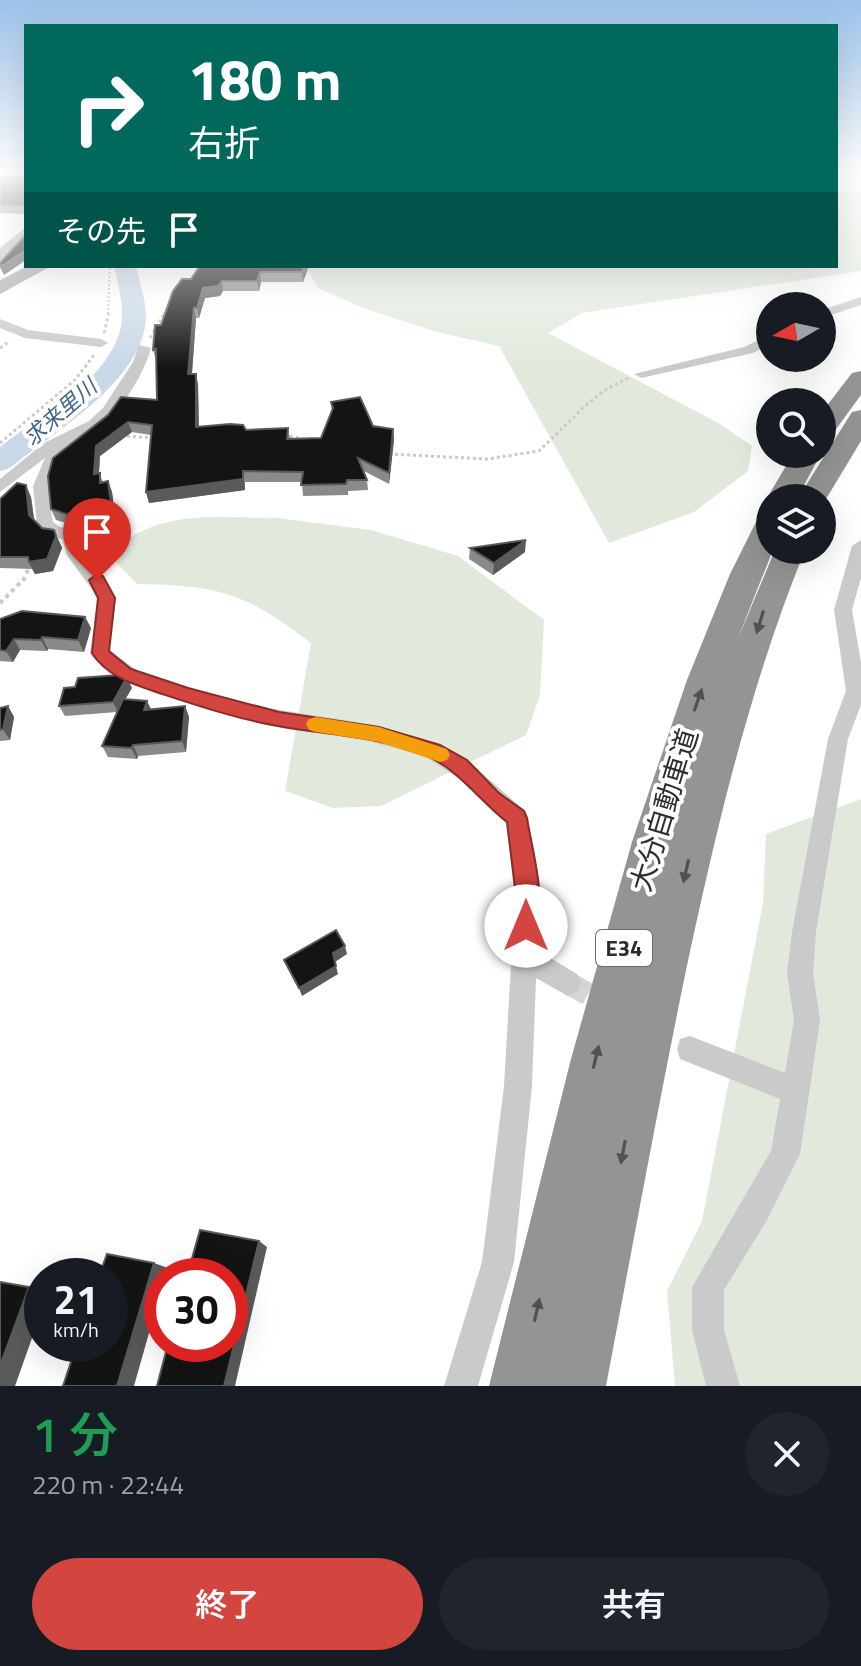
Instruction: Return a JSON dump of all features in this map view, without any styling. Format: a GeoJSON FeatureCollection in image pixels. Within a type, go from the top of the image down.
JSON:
{"type":"FeatureCollection","features":[{"type":"Feature","properties":{"kind":"highway"},"geometry":{"type":"LineString","coordinates":[[836,411],[861,378]]}},
{"type":"Feature","properties":{"kind":"highway"},"geometry":{"type":"LineString","coordinates":[[821,484],[861,418]]}},
{"type":"Feature","properties":{"kind":"highway","name":"大分自動車道"},"geometry":{"type":"LineString","coordinates":[[519,1386],[596,1058],[660,809],[735,595],[756,552]]}},
{"type":"Feature","properties":{"kind":"highway","name":"大分自動車道"},"geometry":{"type":"LineString","coordinates":[[576,1386],[639,1076],[697,821],[766,604],[784,564]]}},
{"type":"Feature","properties":{"kind":"main road"},"geometry":{"type":"LineString","coordinates":[[0,257],[20,238]]}},
{"type":"Feature","properties":{"kind":"main road"},"geometry":{"type":"LineString","coordinates":[[0,288],[38,268]]}},
{"type":"Feature","properties":{"kind":"street"},"geometry":{"type":"LineString","coordinates":[[836,309],[861,301]]}},
{"type":"Feature","properties":{"kind":"street"},"geometry":{"type":"LineString","coordinates":[[0,323],[25,334],[101,343]]}},
{"type":"Feature","properties":{"kind":"street"},"geometry":{"type":"LineString","coordinates":[[641,374],[756,346]]}},
{"type":"Feature","properties":{"kind":"street"},"geometry":{"type":"LineString","coordinates":[[0,489],[49,446],[94,424],[108,411],[140,362],[144,348]]}},
{"type":"Feature","properties":{"kind":"street"},"geometry":{"type":"LineString","coordinates":[[71,436],[44,466],[40,486],[45,524],[56,533],[69,533],[76,555],[97,580],[107,598],[100,653],[125,674],[188,695],[279,719],[379,734],[433,750],[461,766],[492,799],[517,818],[527,896],[519,1072],[498,1262],[461,1386]]}},
{"type":"Feature","properties":{"kind":"street"},"geometry":{"type":"LineString","coordinates":[[0,489],[40,486]]}},
{"type":"Feature","properties":{"kind":"street"},"geometry":{"type":"LineString","coordinates":[[723,1386],[708,1330],[708,1287],[785,1154],[807,1020],[800,973],[804,932],[838,739],[856,691],[843,610],[861,546]]}},
{"type":"Feature","properties":{"kind":"street"},"geometry":{"type":"LineString","coordinates":[[525,957],[568,983]]}},
{"type":"Feature","properties":{"kind":"street"},"geometry":{"type":"LineString","coordinates":[[690,1049],[795,1091]]}},
{"type":"Feature","properties":{"kind":"path"},"geometry":{"type":"LineString","coordinates":[[0,443],[75,380],[101,343],[110,307],[110,268]]}},
{"type":"Feature","properties":{"kind":"path"},"geometry":{"type":"LineString","coordinates":[[144,348],[175,293]]}},
{"type":"Feature","properties":{"kind":"path"},"geometry":{"type":"LineString","coordinates":[[388,454],[478,459],[527,456],[539,451],[605,390],[641,374]]}},
{"type":"Feature","properties":{"kind":"path"},"geometry":{"type":"LineString","coordinates":[[94,424],[113,435],[135,439],[164,437]]}},
{"type":"Feature","properties":{"kind":"path"},"geometry":{"type":"LineString","coordinates":[[279,434],[309,440]]}},
{"type":"Feature","properties":{"kind":"path"},"geometry":{"type":"LineString","coordinates":[[0,603],[24,579],[45,524]]}},
{"type":"Feature","properties":{"kind":"shaded area"},"geometry":{"type":"Polygon","coordinates":[[[838,238],[861,238],[861,271],[582,313],[548,333],[720,424],[752,446],[748,471],[694,512],[609,543],[499,346],[437,332],[363,308],[318,288],[307,268],[838,268],[838,238]]]}},
{"type":"Feature","properties":{"kind":"shaded area"},"geometry":{"type":"Polygon","coordinates":[[[209,517],[277,518],[371,530],[458,556],[544,620],[540,695],[526,735],[381,806],[333,808],[285,791],[311,643],[268,613],[230,595],[189,587],[137,584],[108,554],[127,539],[167,522],[209,517]]]}},
{"type":"Feature","properties":{"kind":"shaded area"},"geometry":{"type":"Polygon","coordinates":[[[861,799],[861,1386],[675,1386],[667,1291],[702,1221],[763,903],[766,834],[861,799]]]}},
{"type":"Feature","properties":{"kind":"building"},"geometry":{"type":"Polygon","coordinates":[[[24,238],[24,251],[0,267],[0,263],[24,238]]]}},
{"type":"Feature","properties":{"kind":"building"},"geometry":{"type":"Polygon","coordinates":[[[199,268],[303,268],[302,272],[260,272],[257,281],[222,281],[218,286],[203,288],[197,308],[194,308],[188,374],[196,374],[196,427],[230,424],[243,425],[246,430],[288,428],[287,439],[321,438],[333,408],[331,402],[360,397],[373,426],[393,429],[389,473],[358,458],[367,480],[347,480],[346,484],[301,485],[303,472],[243,471],[243,479],[146,492],[152,425],[128,422],[96,446],[94,474],[100,473],[100,483],[108,481],[111,505],[66,514],[51,509],[48,476],[53,458],[108,415],[121,397],[157,400],[156,349],[153,350],[155,325],[161,325],[173,291],[182,279],[191,279],[199,268]]]}},
{"type":"Feature","properties":{"kind":"building"},"geometry":{"type":"Polygon","coordinates":[[[17,483],[26,485],[29,515],[42,528],[54,530],[56,536],[47,559],[29,562],[28,557],[0,557],[0,499],[17,483]]]}},
{"type":"Feature","properties":{"kind":"building"},"geometry":{"type":"Polygon","coordinates":[[[526,540],[494,563],[470,548],[526,540]]]}},
{"type":"Feature","properties":{"kind":"building"},"geometry":{"type":"Polygon","coordinates":[[[22,611],[85,617],[78,640],[42,637],[41,640],[14,639],[6,651],[0,650],[0,619],[22,611]]]}},
{"type":"Feature","properties":{"kind":"building"},"geometry":{"type":"Polygon","coordinates":[[[127,677],[113,702],[59,706],[64,688],[75,687],[78,678],[127,677]]]}},
{"type":"Feature","properties":{"kind":"building"},"geometry":{"type":"Polygon","coordinates":[[[123,699],[147,701],[144,710],[185,706],[182,741],[133,745],[131,748],[102,746],[123,699]]]}},
{"type":"Feature","properties":{"kind":"building"},"geometry":{"type":"Polygon","coordinates":[[[8,706],[3,729],[0,730],[0,708],[8,706]]]}},
{"type":"Feature","properties":{"kind":"building"},"geometry":{"type":"Polygon","coordinates":[[[336,930],[345,946],[333,953],[336,966],[299,988],[284,960],[336,930]]]}},
{"type":"Feature","properties":{"kind":"building"},"geometry":{"type":"Polygon","coordinates":[[[200,1230],[259,1241],[248,1287],[248,1258],[192,1258],[200,1230]]]}},
{"type":"Feature","properties":{"kind":"building"},"geometry":{"type":"Polygon","coordinates":[[[107,1254],[128,1258],[106,1258],[107,1254]]]}},
{"type":"Feature","properties":{"kind":"building"},"geometry":{"type":"Polygon","coordinates":[[[128,1258],[144,1261],[144,1296],[128,1349],[128,1258]]]}},
{"type":"Feature","properties":{"kind":"building"},"geometry":{"type":"Polygon","coordinates":[[[0,1282],[24,1286],[24,1301],[0,1366],[0,1282]]]}},
{"type":"Feature","properties":{"kind":"building"},"geometry":{"type":"Polygon","coordinates":[[[71,1362],[124,1362],[117,1386],[63,1386],[71,1362]]]}},
{"type":"Feature","properties":{"kind":"building"},"geometry":{"type":"Polygon","coordinates":[[[163,1362],[230,1362],[224,1386],[157,1386],[163,1362]]]}},
{"type":"Feature","properties":{"kind":"waterway","name":"求来里川"},"geometry":{"type":"LineString","coordinates":[[0,462],[97,384],[127,346],[134,312],[125,268]]}},
{"type":"Feature","properties":{"kind":"tunnel"},"geometry":{"type":"LineString","coordinates":[[568,983],[612,1007]]}},
{"type":"Feature","properties":{"kind":"slow traffic"},"geometry":{"type":"LineString","coordinates":[[316,724],[379,734],[433,750],[440,755]]}},
{"type":"Feature","properties":{"kind":"route"},"geometry":{"type":"LineString","coordinates":[[97,580],[107,598],[100,653],[125,674],[188,695],[279,719],[379,734],[433,750],[461,766],[492,799],[517,818],[527,896],[526,926]]}}]}
